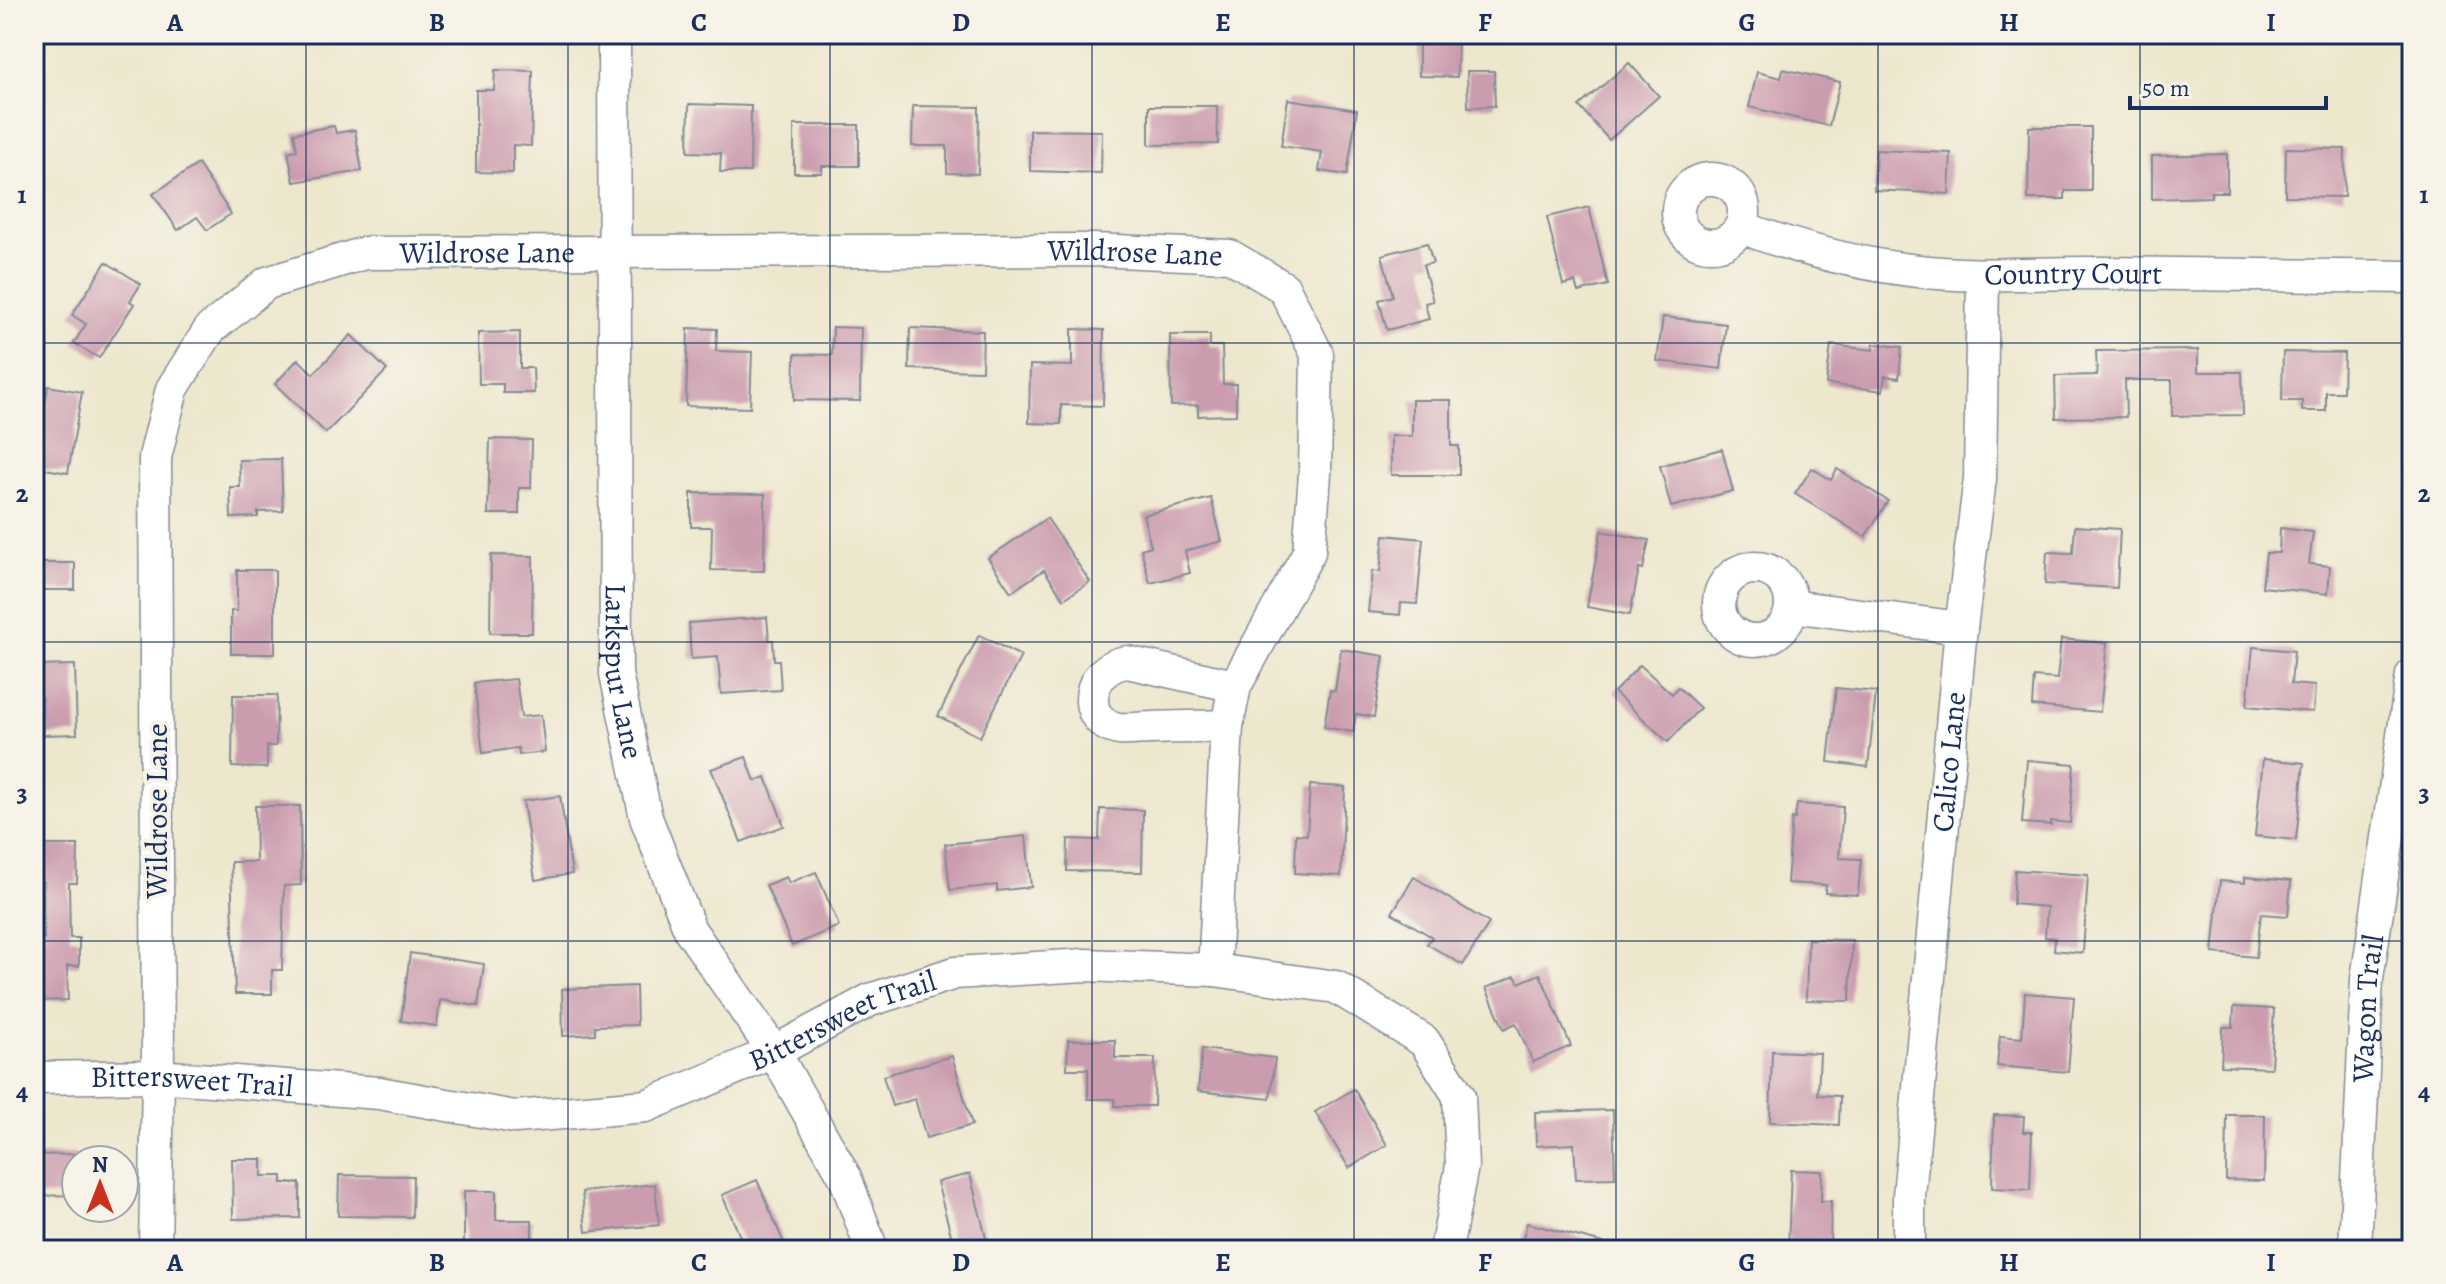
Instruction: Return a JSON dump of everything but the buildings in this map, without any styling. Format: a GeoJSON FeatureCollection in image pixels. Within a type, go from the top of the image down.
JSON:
{"type":"FeatureCollection","features":[{"type":"Feature","properties":{"kind":"street","name":"Larkspur Lane"},"geometry":{"type":"LineString","coordinates":[[614,34],[616,674],[646,818],[690,930],[774,1052],[845,1177],[872,1250]]}},
{"type":"Feature","properties":{"kind":"street","name":"Country Court"},"geometry":{"type":"LineString","coordinates":[[1741,227],[1793,247],[1919,272],[2412,277]]}},
{"type":"Feature","properties":{"kind":"street","name":"Wildrose Lane"},"geometry":{"type":"LineString","coordinates":[[155,1250],[158,1076],[155,457],[172,389],[210,329],[267,283],[365,253],[1094,250],[1230,256],[1284,288],[1317,354],[1315,474],[1309,552],[1235,686],[1227,726],[1214,970]]}},
{"type":"Feature","properties":{"kind":"street","name":"Calico Lane"},"geometry":{"type":"LineString","coordinates":[[1909,1250],[1909,1196],[1961,628],[1980,479],[1983,275]]}},
{"type":"Feature","properties":{"kind":"street"},"geometry":{"type":"LineString","coordinates":[[1791,606],[1961,628]]}},
{"type":"Feature","properties":{"kind":"street"},"geometry":{"type":"LineString","coordinates":[[1227,726],[1120,729],[1100,719],[1094,709],[1093,686],[1106,669],[1127,662],[1235,686]]}},
{"type":"Feature","properties":{"kind":"street","name":"Wagon Trail"},"geometry":{"type":"LineString","coordinates":[[2355,1250],[2367,979],[2412,675]]}},
{"type":"Feature","properties":{"kind":"street","name":"Bittersweet Trail"},"geometry":{"type":"LineString","coordinates":[[34,1078],[158,1076],[379,1093],[515,1117],[646,1106],[774,1052],[870,1000],[955,973],[1085,965],[1214,970],[1336,987],[1424,1041],[1459,1096],[1462,1166],[1446,1250]]}}]}
